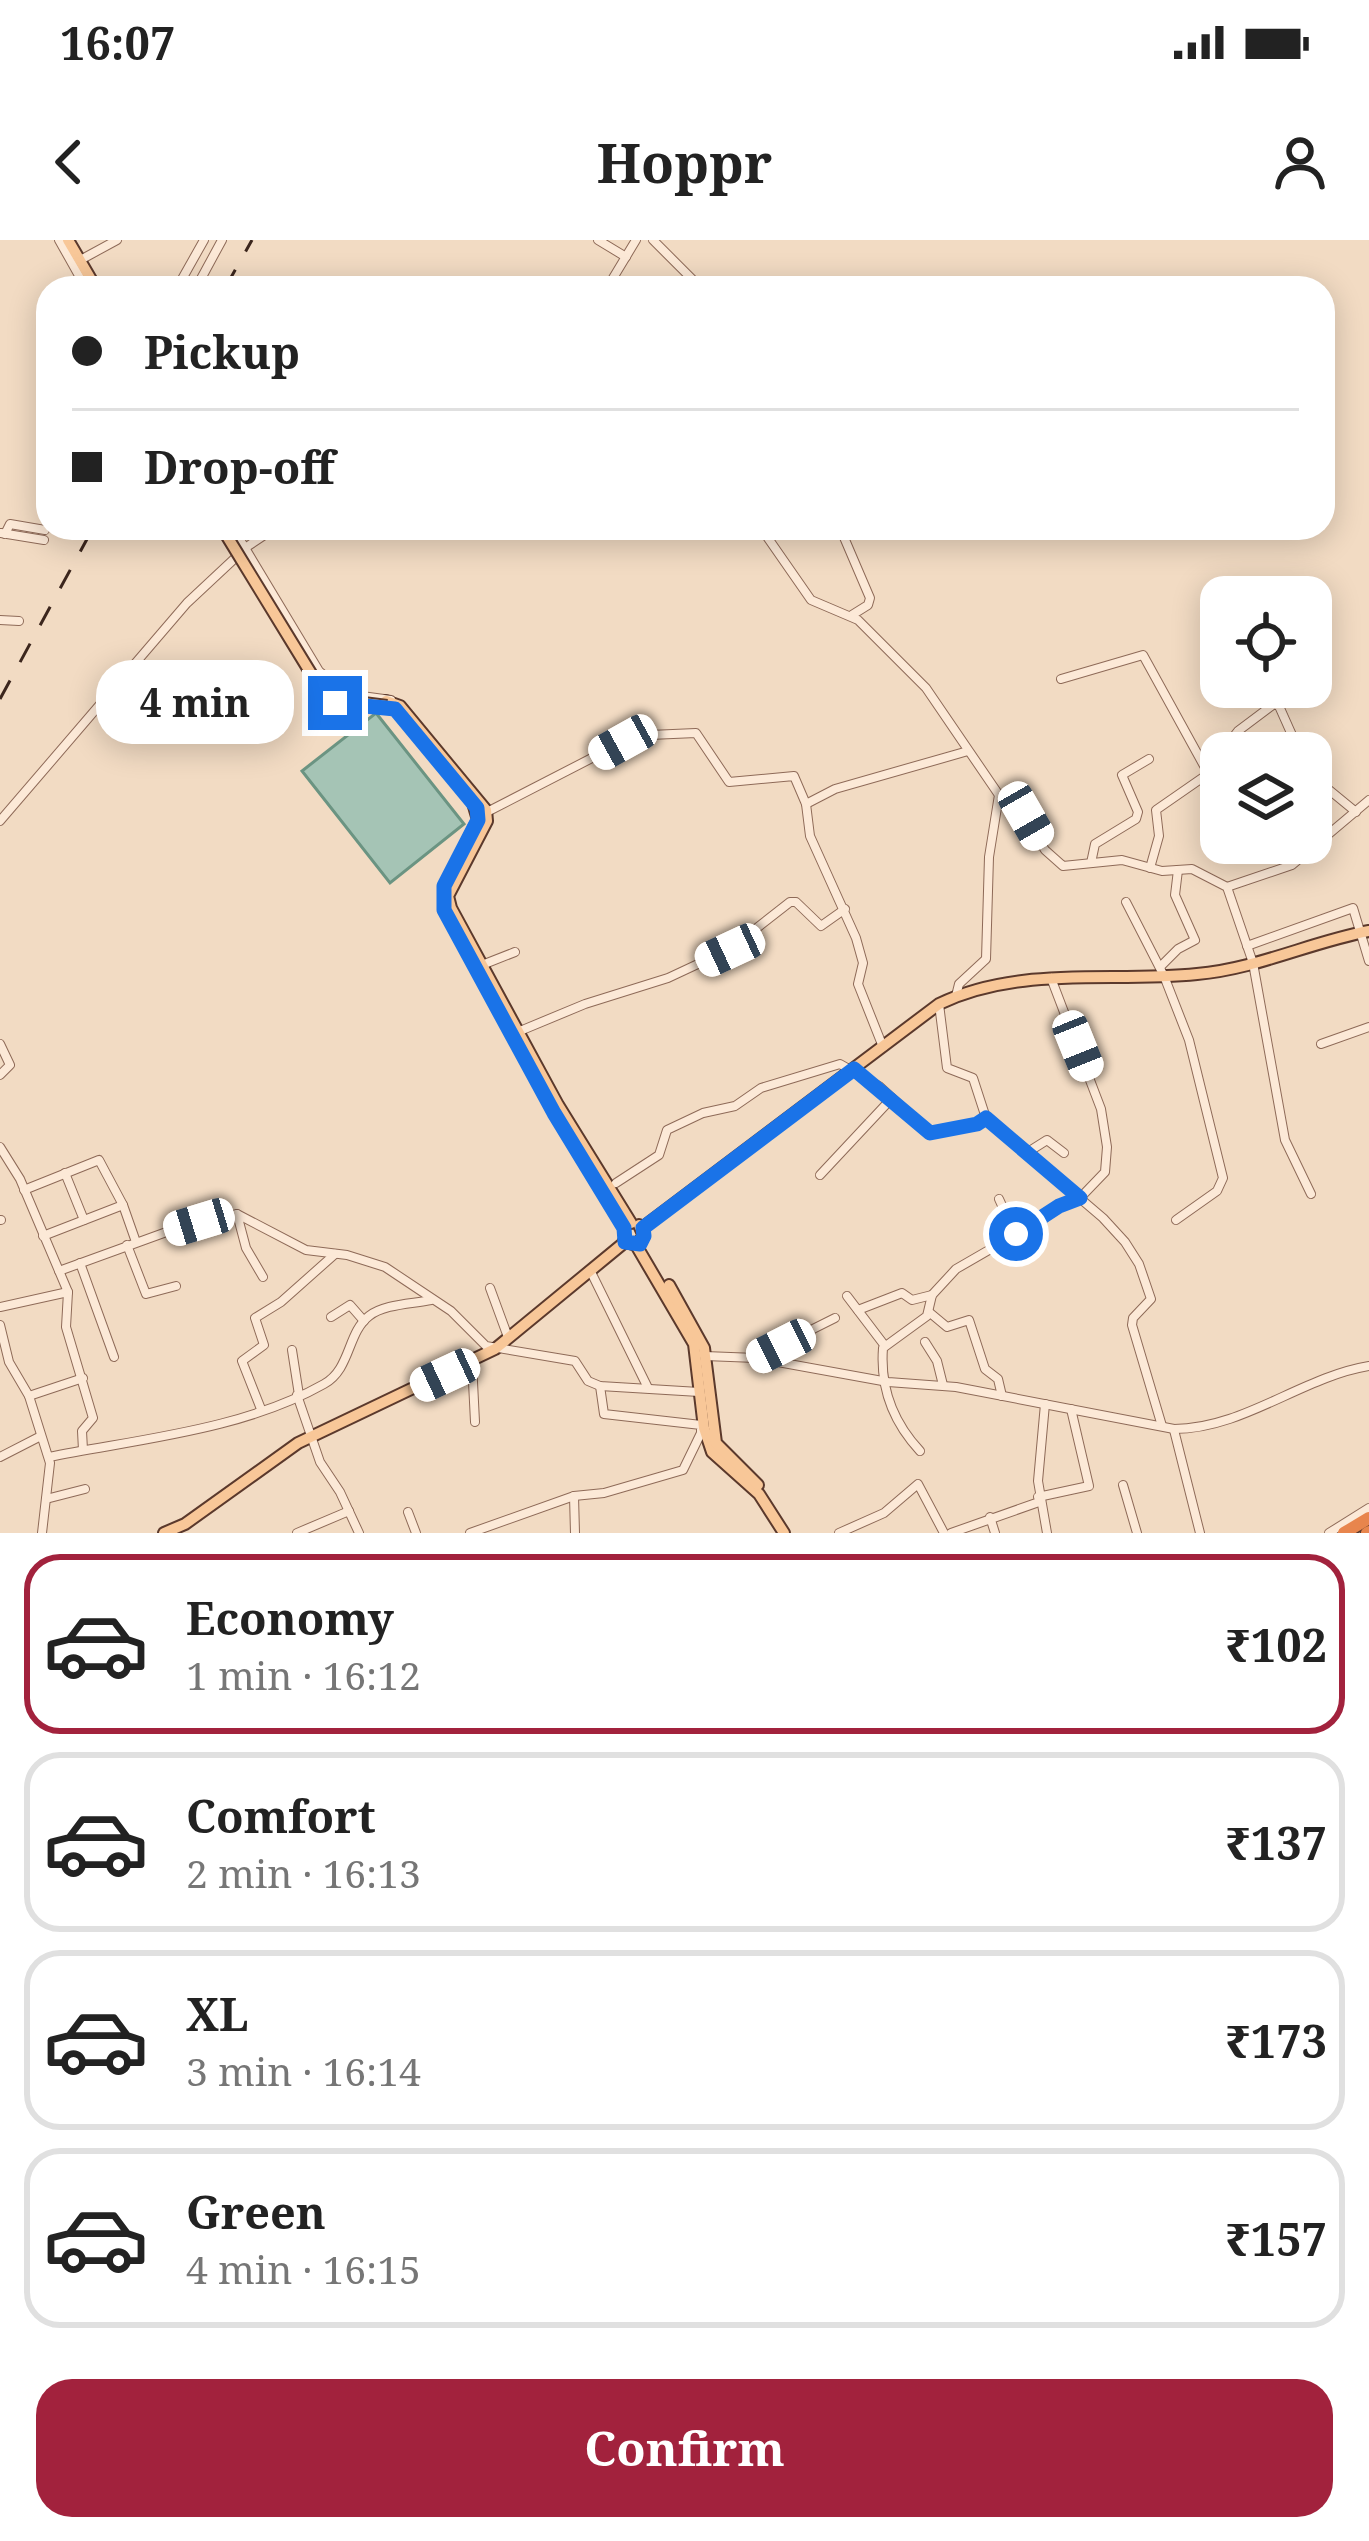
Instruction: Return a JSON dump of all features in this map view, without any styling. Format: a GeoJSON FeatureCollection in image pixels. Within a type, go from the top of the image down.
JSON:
{"type":"FeatureCollection","features":[{"type":"Feature","properties":{"kind":"highway"},"geometry":{"type":"LineString","coordinates":[[1344,1533],[1369,1518]]}},
{"type":"Feature","properties":{"kind":"main road"},"geometry":{"type":"LineString","coordinates":[[66,240],[86,276]]}},
{"type":"Feature","properties":{"kind":"main road"},"geometry":{"type":"LineString","coordinates":[[233,540],[315,680],[340,700],[389,704],[477,808],[478,820],[444,886],[444,910],[554,1113],[691,1321],[705,1356],[716,1443],[748,1473],[788,1533]]}},
{"type":"Feature","properties":{"kind":"main road"},"geometry":{"type":"LineString","coordinates":[[389,704],[487,812],[487,821],[448,896],[558,1105],[694,1344],[712,1452],[758,1494],[788,1533]]}},
{"type":"Feature","properties":{"kind":"main road"},"geometry":{"type":"LineString","coordinates":[[164,1533],[185,1524],[311,1436],[495,1349],[633,1235],[956,995],[996,983],[1051,978],[1162,971],[1200,974],[1365,931]]}},
{"type":"Feature","properties":{"kind":"street"},"geometry":{"type":"LineString","coordinates":[[66,240],[84,258],[89,276]]}},
{"type":"Feature","properties":{"kind":"street"},"geometry":{"type":"LineString","coordinates":[[84,258],[117,240]]}},
{"type":"Feature","properties":{"kind":"street"},"geometry":{"type":"LineString","coordinates":[[184,276],[204,240]]}},
{"type":"Feature","properties":{"kind":"street"},"geometry":{"type":"LineString","coordinates":[[202,276],[222,240]]}},
{"type":"Feature","properties":{"kind":"street"},"geometry":{"type":"LineString","coordinates":[[598,240],[626,257]]}},
{"type":"Feature","properties":{"kind":"street"},"geometry":{"type":"LineString","coordinates":[[614,276],[636,240]]}},
{"type":"Feature","properties":{"kind":"street"},"geometry":{"type":"LineString","coordinates":[[653,240],[689,276]]}},
{"type":"Feature","properties":{"kind":"street"},"geometry":{"type":"LineString","coordinates":[[3,533],[36,535]]}},
{"type":"Feature","properties":{"kind":"street"},"geometry":{"type":"LineString","coordinates":[[230,540],[235,558],[322,693],[352,707],[389,704]]}},
{"type":"Feature","properties":{"kind":"street"},"geometry":{"type":"LineString","coordinates":[[236,540],[327,680],[347,694],[383,697],[389,704]]}},
{"type":"Feature","properties":{"kind":"street"},"geometry":{"type":"LineString","coordinates":[[0,820],[188,604],[257,540]]}},
{"type":"Feature","properties":{"kind":"street"},"geometry":{"type":"LineString","coordinates":[[768,540],[806,596],[824,608],[851,616],[926,688],[999,795],[1015,807],[1059,863],[1067,867],[1121,860],[1150,868],[1198,871],[1227,887],[1252,963],[1278,1113],[1311,1194]]}},
{"type":"Feature","properties":{"kind":"street"},"geometry":{"type":"LineString","coordinates":[[845,540],[870,598],[851,616]]}},
{"type":"Feature","properties":{"kind":"street"},"geometry":{"type":"LineString","coordinates":[[0,620],[19,621]]}},
{"type":"Feature","properties":{"kind":"street"},"geometry":{"type":"LineString","coordinates":[[1061,679],[1143,655],[1200,758]]}},
{"type":"Feature","properties":{"kind":"street"},"geometry":{"type":"LineString","coordinates":[[1238,732],[1274,704],[1291,732]]}},
{"type":"Feature","properties":{"kind":"street"},"geometry":{"type":"LineString","coordinates":[[487,812],[623,742],[650,735],[699,735],[726,781],[791,775],[806,804],[810,836],[863,963],[858,984],[883,1047]]}},
{"type":"Feature","properties":{"kind":"street"},"geometry":{"type":"LineString","coordinates":[[806,804],[835,789],[968,751]]}},
{"type":"Feature","properties":{"kind":"street"},"geometry":{"type":"LineString","coordinates":[[1091,863],[1099,841],[1136,818],[1138,812],[1122,776],[1149,759]]}},
{"type":"Feature","properties":{"kind":"street"},"geometry":{"type":"LineString","coordinates":[[1150,868],[1160,831],[1156,810],[1200,778]]}},
{"type":"Feature","properties":{"kind":"street"},"geometry":{"type":"LineString","coordinates":[[1332,792],[1357,812]]}},
{"type":"Feature","properties":{"kind":"street"},"geometry":{"type":"LineString","coordinates":[[956,995],[959,984],[986,959],[988,857],[999,795]]}},
{"type":"Feature","properties":{"kind":"street"},"geometry":{"type":"LineString","coordinates":[[1227,887],[1292,865],[1369,800]]}},
{"type":"Feature","properties":{"kind":"street"},"geometry":{"type":"LineString","coordinates":[[1162,971],[1173,952],[1195,940],[1175,895],[1178,870]]}},
{"type":"Feature","properties":{"kind":"street"},"geometry":{"type":"LineString","coordinates":[[520,1031],[668,978],[730,950],[790,902],[796,902],[820,926],[844,910]]}},
{"type":"Feature","properties":{"kind":"street"},"geometry":{"type":"LineString","coordinates":[[1126,902],[1162,971],[1189,1040],[1223,1178],[1217,1191],[1176,1220]]}},
{"type":"Feature","properties":{"kind":"street"},"geometry":{"type":"LineString","coordinates":[[1247,946],[1353,908],[1365,931],[1369,961]]}},
{"type":"Feature","properties":{"kind":"street"},"geometry":{"type":"LineString","coordinates":[[482,965],[515,952]]}},
{"type":"Feature","properties":{"kind":"street"},"geometry":{"type":"LineString","coordinates":[[920,1451],[897,1424],[888,1399],[885,1346],[929,1312],[932,1295],[956,1269],[1080,1198],[1105,1172],[1107,1147],[1094,1088],[1051,978]]}},
{"type":"Feature","properties":{"kind":"street"},"geometry":{"type":"LineString","coordinates":[[939,1004],[945,1064],[951,1072],[973,1078],[986,1118],[1080,1198],[1132,1251],[1150,1291],[1149,1303],[1132,1325],[1162,1426]]}},
{"type":"Feature","properties":{"kind":"street"},"geometry":{"type":"LineString","coordinates":[[1321,1044],[1369,1027]]}},
{"type":"Feature","properties":{"kind":"street"},"geometry":{"type":"LineString","coordinates":[[0,1044],[10,1065],[0,1075]]}},
{"type":"Feature","properties":{"kind":"street"},"geometry":{"type":"LineString","coordinates":[[616,1183],[659,1154],[664,1133],[680,1124],[735,1106],[761,1088],[840,1064],[892,1098],[930,1133],[986,1118]]}},
{"type":"Feature","properties":{"kind":"street"},"geometry":{"type":"LineString","coordinates":[[820,1174],[892,1098]]}},
{"type":"Feature","properties":{"kind":"street"},"geometry":{"type":"LineString","coordinates":[[1028,1152],[1047,1140],[1064,1153]]}},
{"type":"Feature","properties":{"kind":"street"},"geometry":{"type":"LineString","coordinates":[[0,1147],[68,1292],[66,1327],[93,1418],[82,1431],[83,1450]]}},
{"type":"Feature","properties":{"kind":"street"},"geometry":{"type":"LineString","coordinates":[[24,1190],[101,1161],[123,1205],[146,1294],[176,1286]]}},
{"type":"Feature","properties":{"kind":"street"},"geometry":{"type":"LineString","coordinates":[[65,1173],[84,1220]]}},
{"type":"Feature","properties":{"kind":"street"},"geometry":{"type":"LineString","coordinates":[[999,1199],[1016,1234]]}},
{"type":"Feature","properties":{"kind":"street"},"geometry":{"type":"LineString","coordinates":[[44,1236],[123,1205]]}},
{"type":"Feature","properties":{"kind":"street"},"geometry":{"type":"LineString","coordinates":[[59,1270],[237,1214],[297,1246],[385,1267],[451,1311],[478,1341],[495,1349],[575,1361],[589,1382],[600,1386],[701,1393]]}},
{"type":"Feature","properties":{"kind":"street"},"geometry":{"type":"LineString","coordinates":[[237,1214],[246,1248],[263,1277]]}},
{"type":"Feature","properties":{"kind":"street"},"geometry":{"type":"LineString","coordinates":[[262,1408],[242,1361],[264,1345],[256,1316],[281,1302],[335,1254]]}},
{"type":"Feature","properties":{"kind":"street"},"geometry":{"type":"LineString","coordinates":[[80,1262],[114,1357]]}},
{"type":"Feature","properties":{"kind":"street"},"geometry":{"type":"LineString","coordinates":[[590,1270],[648,1388]]}},
{"type":"Feature","properties":{"kind":"street"},"geometry":{"type":"LineString","coordinates":[[490,1288],[508,1338]]}},
{"type":"Feature","properties":{"kind":"street"},"geometry":{"type":"LineString","coordinates":[[0,1307],[68,1292]]}},
{"type":"Feature","properties":{"kind":"street"},"geometry":{"type":"LineString","coordinates":[[858,1310],[902,1293],[912,1300],[932,1295]]}},
{"type":"Feature","properties":{"kind":"street"},"geometry":{"type":"LineString","coordinates":[[847,1296],[885,1346]]}},
{"type":"Feature","properties":{"kind":"street"},"geometry":{"type":"LineString","coordinates":[[49,1457],[197,1427],[298,1395],[332,1378],[364,1321],[379,1310],[431,1300]]}},
{"type":"Feature","properties":{"kind":"street"},"geometry":{"type":"LineString","coordinates":[[332,1317],[350,1305],[364,1321]]}},
{"type":"Feature","properties":{"kind":"street"},"geometry":{"type":"LineString","coordinates":[[929,1312],[947,1327],[969,1319],[985,1369],[998,1379],[1002,1396]]}},
{"type":"Feature","properties":{"kind":"street"},"geometry":{"type":"LineString","coordinates":[[756,1358],[835,1318]]}},
{"type":"Feature","properties":{"kind":"street"},"geometry":{"type":"LineString","coordinates":[[0,1325],[6,1370],[29,1396],[49,1457],[42,1533]]}},
{"type":"Feature","properties":{"kind":"street"},"geometry":{"type":"LineString","coordinates":[[925,1342],[937,1361],[943,1385]]}},
{"type":"Feature","properties":{"kind":"street"},"geometry":{"type":"LineString","coordinates":[[292,1350],[298,1395],[320,1462],[359,1533]]}},
{"type":"Feature","properties":{"kind":"street"},"geometry":{"type":"LineString","coordinates":[[705,1356],[756,1358],[888,1382],[943,1385],[1174,1429],[1204,1427],[1369,1366]]}},
{"type":"Feature","properties":{"kind":"street"},"geometry":{"type":"LineString","coordinates":[[472,1362],[475,1423]]}},
{"type":"Feature","properties":{"kind":"street"},"geometry":{"type":"LineString","coordinates":[[29,1396],[82,1378]]}},
{"type":"Feature","properties":{"kind":"street"},"geometry":{"type":"LineString","coordinates":[[472,1533],[574,1496],[679,1473],[701,1432],[699,1424],[604,1414],[600,1386]]}},
{"type":"Feature","properties":{"kind":"street"},"geometry":{"type":"LineString","coordinates":[[1046,1404],[1039,1499],[1047,1533]]}},
{"type":"Feature","properties":{"kind":"street"},"geometry":{"type":"LineString","coordinates":[[839,1533],[884,1513],[918,1484],[947,1533],[1089,1486],[1071,1409]]}},
{"type":"Feature","properties":{"kind":"street"},"geometry":{"type":"LineString","coordinates":[[1174,1429],[1200,1533]]}},
{"type":"Feature","properties":{"kind":"street"},"geometry":{"type":"LineString","coordinates":[[0,1457],[39,1437]]}},
{"type":"Feature","properties":{"kind":"street"},"geometry":{"type":"LineString","coordinates":[[1123,1485],[1137,1533]]}},
{"type":"Feature","properties":{"kind":"street"},"geometry":{"type":"LineString","coordinates":[[46,1499],[85,1490]]}},
{"type":"Feature","properties":{"kind":"street"},"geometry":{"type":"LineString","coordinates":[[574,1496],[575,1533]]}},
{"type":"Feature","properties":{"kind":"street"},"geometry":{"type":"LineString","coordinates":[[1329,1533],[1369,1508]]}},
{"type":"Feature","properties":{"kind":"street"},"geometry":{"type":"LineString","coordinates":[[297,1533],[349,1511]]}},
{"type":"Feature","properties":{"kind":"street"},"geometry":{"type":"LineString","coordinates":[[408,1512],[416,1533]]}},
{"type":"Feature","properties":{"kind":"street"},"geometry":{"type":"LineString","coordinates":[[991,1517],[995,1533]]}},
{"type":"Feature","properties":{"kind":"shaded area"},"geometry":{"type":"Polygon","coordinates":[[[376,713],[464,824],[390,883],[302,771],[376,713]]]}},
{"type":"Feature","properties":{"kind":"railway"},"geometry":{"type":"LineString","coordinates":[[232,276],[252,240]]}},
{"type":"Feature","properties":{"kind":"railway"},"geometry":{"type":"LineString","coordinates":[[0,699],[86,540]]}},
{"type":"Feature","properties":{"kind":"route"},"geometry":{"type":"LineString","coordinates":[[335,703],[395,709],[477,808],[478,820],[444,886],[444,910],[554,1113],[624,1228],[625,1242],[640,1244],[643,1228],[854,1069],[930,1133],[986,1118],[1080,1198],[1016,1234]]}}]}
